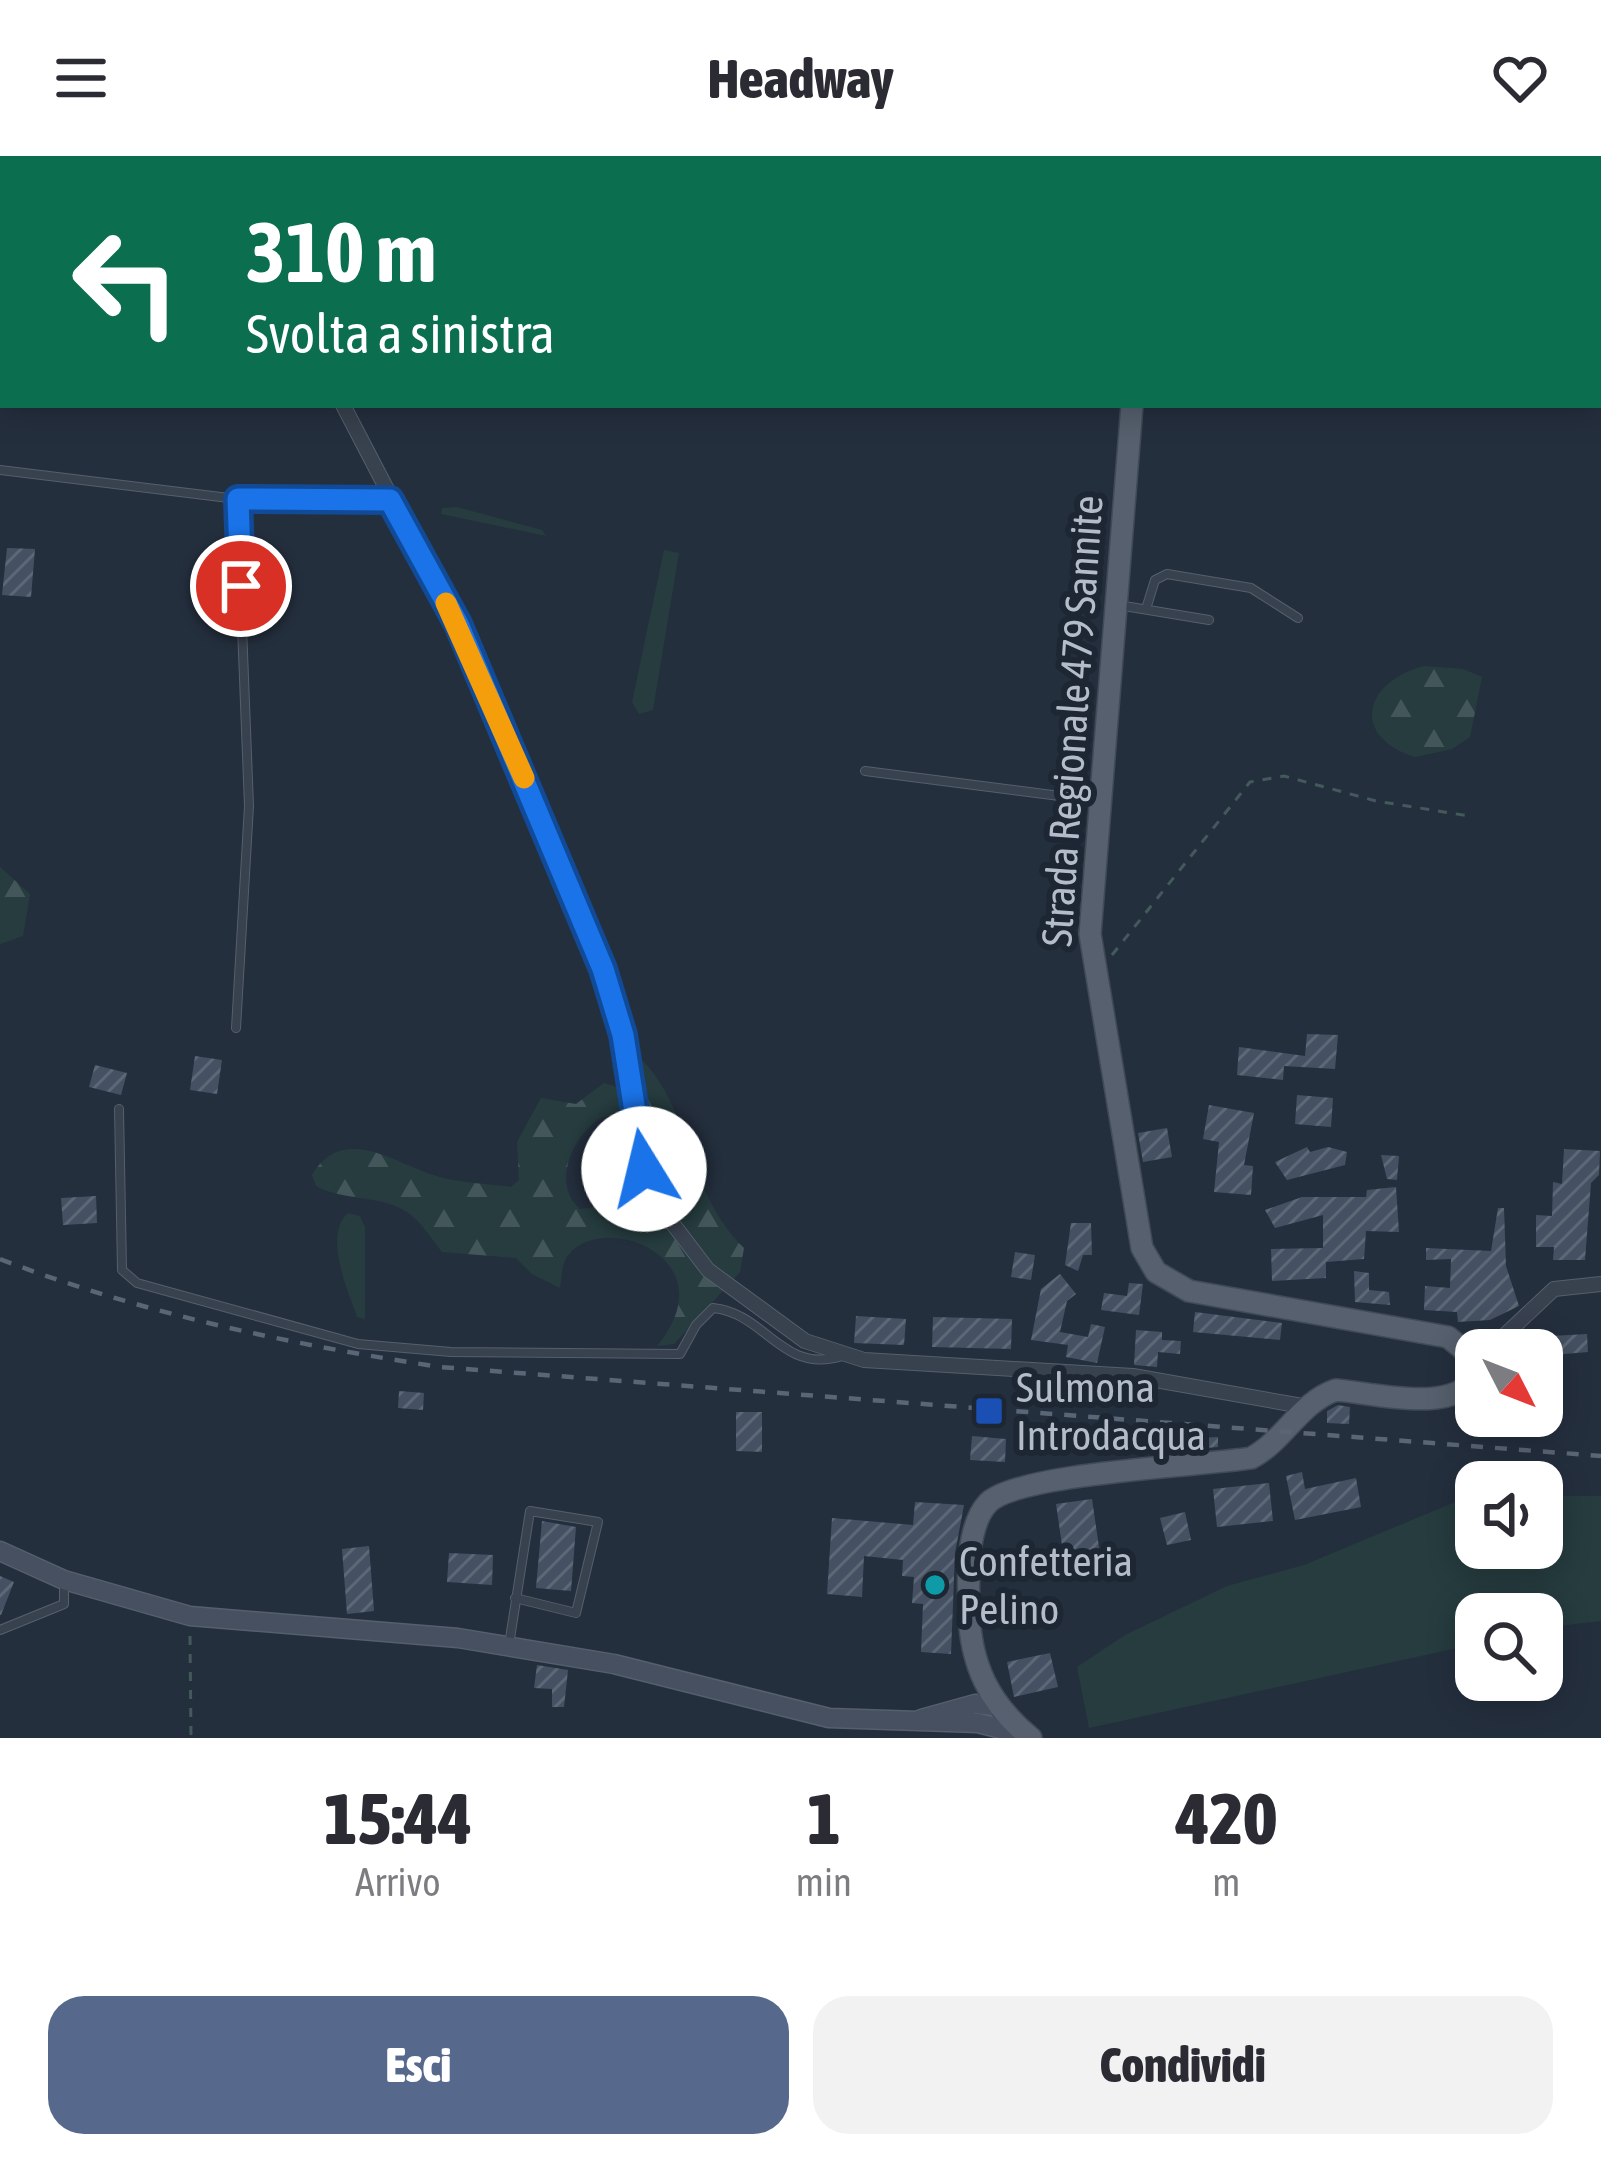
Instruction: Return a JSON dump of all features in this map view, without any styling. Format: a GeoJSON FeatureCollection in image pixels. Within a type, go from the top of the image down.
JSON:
{"type":"FeatureCollection","features":[{"type":"Feature","properties":{"kind":"main road","name":"Strada Regionale 479 Sannite"},"geometry":{"type":"LineString","coordinates":[[1132,408],[1090,934],[1142,1248],[1156,1272],[1189,1291],[1448,1337],[1455,1343]]}},
{"type":"Feature","properties":{"kind":"main road"},"geometry":{"type":"LineString","coordinates":[[983,1723],[969,1590],[978,1523],[991,1500],[1034,1484],[1251,1458],[1268,1450],[1308,1407],[1336,1390],[1455,1396]]}},
{"type":"Feature","properties":{"kind":"main road"},"geometry":{"type":"LineString","coordinates":[[0,1551],[64,1580],[190,1616],[509,1646],[614,1664],[830,1718],[892,1724],[983,1723],[1030,1737]]}},
{"type":"Feature","properties":{"kind":"main road"},"geometry":{"type":"LineString","coordinates":[[944,1712],[964,1698],[980,1676]]}},
{"type":"Feature","properties":{"kind":"main road"},"geometry":{"type":"LineString","coordinates":[[892,1724],[975,1704],[983,1723]]}},
{"type":"Feature","properties":{"kind":"street"},"geometry":{"type":"LineString","coordinates":[[344,408],[458,624],[603,969],[623,1035],[653,1199],[708,1270],[784,1328],[843,1355],[978,1370],[1133,1376],[1308,1407]]}},
{"type":"Feature","properties":{"kind":"street"},"geometry":{"type":"LineString","coordinates":[[1511,1329],[1554,1289],[1601,1284]]}},
{"type":"Feature","properties":{"kind":"lane"},"geometry":{"type":"LineString","coordinates":[[0,470],[238,499],[390,500]]}},
{"type":"Feature","properties":{"kind":"lane"},"geometry":{"type":"LineString","coordinates":[[236,1028],[249,806],[238,499]]}},
{"type":"Feature","properties":{"kind":"lane"},"geometry":{"type":"LineString","coordinates":[[1146,609],[1155,580],[1167,574],[1251,588],[1298,618]]}},
{"type":"Feature","properties":{"kind":"lane"},"geometry":{"type":"LineString","coordinates":[[1117,604],[1209,620]]}},
{"type":"Feature","properties":{"kind":"lane"},"geometry":{"type":"LineString","coordinates":[[865,771],[1100,802]]}},
{"type":"Feature","properties":{"kind":"lane"},"geometry":{"type":"LineString","coordinates":[[119,1109],[122,1270],[136,1283],[358,1344],[451,1352],[680,1354],[695,1324],[713,1308],[735,1310],[796,1355],[818,1363],[843,1355]]}},
{"type":"Feature","properties":{"kind":"lane"},"geometry":{"type":"LineString","coordinates":[[509,1646],[514,1598],[530,1511],[598,1522],[576,1613],[514,1598]]}},
{"type":"Feature","properties":{"kind":"lane"},"geometry":{"type":"LineString","coordinates":[[0,1630],[64,1604],[64,1580]]}},
{"type":"Feature","properties":{"kind":"path"},"geometry":{"type":"LineString","coordinates":[[1096,975],[1250,782],[1284,776],[1376,801],[1468,816]]}},
{"type":"Feature","properties":{"kind":"path"},"geometry":{"type":"LineString","coordinates":[[190,1616],[191,1738]]}},
{"type":"Feature","properties":{"kind":"green space"},"geometry":{"type":"Polygon","coordinates":[[[457,507],[542,530],[546,536],[441,514],[442,508],[457,507]]]}},
{"type":"Feature","properties":{"kind":"green space"},"geometry":{"type":"Polygon","coordinates":[[[664,550],[679,553],[653,710],[639,714],[632,702],[664,550]]]}},
{"type":"Feature","properties":{"kind":"green space"},"geometry":{"type":"Polygon","coordinates":[[[1424,666],[1463,669],[1482,677],[1470,737],[1452,749],[1415,757],[1380,736],[1373,709],[1389,683],[1424,666]]]}},
{"type":"Feature","properties":{"kind":"green space"},"geometry":{"type":"Polygon","coordinates":[[[0,867],[30,894],[23,936],[0,944],[0,867]]]}},
{"type":"Feature","properties":{"kind":"green space"},"geometry":{"type":"Polygon","coordinates":[[[640,1058],[670,1101],[710,1201],[744,1248],[740,1272],[674,1344],[657,1346],[676,1314],[678,1287],[669,1265],[650,1249],[603,1238],[581,1244],[565,1260],[560,1288],[532,1274],[516,1258],[442,1252],[410,1214],[327,1191],[316,1186],[312,1175],[325,1159],[357,1149],[443,1178],[511,1187],[519,1180],[517,1142],[541,1098],[576,1104],[604,1083],[617,1087],[640,1058]],[[603,1117],[575,1146],[566,1172],[567,1186],[580,1209],[619,1204],[643,1189],[630,1122],[603,1117]]]}},
{"type":"Feature","properties":{"kind":"green space"},"geometry":{"type":"Polygon","coordinates":[[[348,1213],[360,1216],[365,1227],[365,1319],[357,1317],[339,1262],[337,1234],[348,1213]]]}},
{"type":"Feature","properties":{"kind":"green space"},"geometry":{"type":"Polygon","coordinates":[[[1563,1496],[1601,1496],[1601,1621],[1563,1626],[1563,1593],[1455,1593],[1455,1649],[1089,1728],[1077,1667],[1125,1635],[1227,1586],[1304,1565],[1455,1502],[1455,1569],[1563,1569],[1563,1496]]]}},
{"type":"Feature","properties":{"kind":"building"},"geometry":{"type":"Polygon","coordinates":[[[7,548],[35,549],[31,597],[2,595],[7,548]]]}},
{"type":"Feature","properties":{"kind":"building"},"geometry":{"type":"Polygon","coordinates":[[[1307,1034],[1338,1035],[1335,1069],[1284,1066],[1283,1080],[1237,1075],[1239,1047],[1305,1056],[1307,1034]]]}},
{"type":"Feature","properties":{"kind":"building"},"geometry":{"type":"Polygon","coordinates":[[[195,1056],[222,1060],[217,1094],[190,1090],[195,1056]]]}},
{"type":"Feature","properties":{"kind":"building"},"geometry":{"type":"Polygon","coordinates":[[[95,1065],[127,1073],[121,1095],[89,1087],[95,1065]]]}},
{"type":"Feature","properties":{"kind":"building"},"geometry":{"type":"Polygon","coordinates":[[[1297,1095],[1333,1098],[1331,1127],[1295,1124],[1297,1095]]]}},
{"type":"Feature","properties":{"kind":"building"},"geometry":{"type":"Polygon","coordinates":[[[1209,1105],[1254,1113],[1244,1165],[1253,1166],[1251,1195],[1214,1192],[1219,1142],[1203,1139],[1209,1105]]]}},
{"type":"Feature","properties":{"kind":"building"},"geometry":{"type":"Polygon","coordinates":[[[1167,1128],[1172,1157],[1143,1162],[1138,1133],[1167,1128]]]}},
{"type":"Feature","properties":{"kind":"building"},"geometry":{"type":"Polygon","coordinates":[[[1307,1147],[1310,1152],[1328,1147],[1347,1152],[1345,1165],[1287,1180],[1275,1162],[1307,1147]]]}},
{"type":"Feature","properties":{"kind":"building"},"geometry":{"type":"Polygon","coordinates":[[[1564,1149],[1600,1151],[1599,1175],[1591,1183],[1585,1260],[1553,1260],[1554,1247],[1536,1247],[1536,1215],[1552,1216],[1553,1182],[1562,1184],[1564,1149]]]}},
{"type":"Feature","properties":{"kind":"building"},"geometry":{"type":"Polygon","coordinates":[[[1381,1155],[1399,1156],[1397,1180],[1387,1179],[1381,1155]]]}},
{"type":"Feature","properties":{"kind":"building"},"geometry":{"type":"Polygon","coordinates":[[[1396,1187],[1399,1232],[1366,1231],[1364,1259],[1326,1262],[1326,1278],[1272,1281],[1271,1249],[1323,1248],[1323,1215],[1275,1228],[1265,1210],[1302,1197],[1366,1197],[1367,1190],[1396,1187]]]}},
{"type":"Feature","properties":{"kind":"building"},"geometry":{"type":"Polygon","coordinates":[[[96,1196],[97,1223],[63,1225],[61,1198],[96,1196]]]}},
{"type":"Feature","properties":{"kind":"building"},"geometry":{"type":"Polygon","coordinates":[[[1498,1208],[1504,1208],[1506,1266],[1519,1306],[1490,1320],[1458,1322],[1457,1312],[1424,1310],[1425,1286],[1450,1288],[1451,1259],[1426,1260],[1426,1248],[1491,1251],[1498,1208]]]}},
{"type":"Feature","properties":{"kind":"building"},"geometry":{"type":"Polygon","coordinates":[[[1071,1223],[1091,1223],[1092,1255],[1083,1255],[1078,1271],[1065,1265],[1071,1223]]]}},
{"type":"Feature","properties":{"kind":"building"},"geometry":{"type":"Polygon","coordinates":[[[1015,1252],[1035,1255],[1031,1280],[1011,1277],[1015,1252]]]}},
{"type":"Feature","properties":{"kind":"building"},"geometry":{"type":"Polygon","coordinates":[[[1354,1271],[1369,1273],[1369,1290],[1389,1292],[1390,1305],[1355,1302],[1354,1271]]]}},
{"type":"Feature","properties":{"kind":"building"},"geometry":{"type":"Polygon","coordinates":[[[1060,1274],[1076,1294],[1067,1301],[1060,1332],[1088,1337],[1091,1324],[1105,1327],[1097,1363],[1066,1357],[1068,1345],[1031,1340],[1041,1289],[1060,1274]]]}},
{"type":"Feature","properties":{"kind":"building"},"geometry":{"type":"Polygon","coordinates":[[[1129,1283],[1143,1284],[1139,1315],[1101,1310],[1104,1293],[1127,1296],[1129,1283]]]}},
{"type":"Feature","properties":{"kind":"building"},"geometry":{"type":"Polygon","coordinates":[[[1195,1312],[1282,1323],[1280,1340],[1193,1332],[1195,1312]]]}},
{"type":"Feature","properties":{"kind":"building"},"geometry":{"type":"Polygon","coordinates":[[[856,1316],[906,1319],[904,1345],[854,1343],[856,1316]]]}},
{"type":"Feature","properties":{"kind":"building"},"geometry":{"type":"Polygon","coordinates":[[[933,1317],[1012,1319],[1011,1349],[932,1347],[933,1317]]]}},
{"type":"Feature","properties":{"kind":"building"},"geometry":{"type":"Polygon","coordinates":[[[1136,1330],[1162,1332],[1162,1340],[1181,1341],[1180,1354],[1158,1352],[1157,1367],[1134,1365],[1136,1330]]]}},
{"type":"Feature","properties":{"kind":"building"},"geometry":{"type":"Polygon","coordinates":[[[1587,1334],[1588,1352],[1563,1354],[1563,1335],[1587,1334]]]}},
{"type":"Feature","properties":{"kind":"building"},"geometry":{"type":"Polygon","coordinates":[[[1058,1384],[1104,1386],[1104,1397],[1057,1394],[1058,1384]]]}},
{"type":"Feature","properties":{"kind":"building"},"geometry":{"type":"Polygon","coordinates":[[[399,1391],[424,1393],[423,1410],[398,1408],[399,1391]]]}},
{"type":"Feature","properties":{"kind":"building"},"geometry":{"type":"Polygon","coordinates":[[[1338,1405],[1350,1407],[1349,1424],[1327,1423],[1327,1411],[1338,1405]]]}},
{"type":"Feature","properties":{"kind":"building"},"geometry":{"type":"Polygon","coordinates":[[[736,1412],[762,1412],[762,1452],[736,1451],[736,1412]]]}},
{"type":"Feature","properties":{"kind":"building"},"geometry":{"type":"Polygon","coordinates":[[[972,1436],[1006,1439],[1005,1462],[970,1460],[972,1436]]]}},
{"type":"Feature","properties":{"kind":"building"},"geometry":{"type":"Polygon","coordinates":[[[1218,1437],[1218,1447],[1139,1454],[1138,1441],[1218,1437]]]}},
{"type":"Feature","properties":{"kind":"building"},"geometry":{"type":"Polygon","coordinates":[[[1302,1472],[1305,1489],[1356,1478],[1361,1507],[1295,1520],[1286,1476],[1302,1472]]]}},
{"type":"Feature","properties":{"kind":"building"},"geometry":{"type":"Polygon","coordinates":[[[1269,1483],[1273,1521],[1217,1527],[1213,1489],[1269,1483]]]}},
{"type":"Feature","properties":{"kind":"building"},"geometry":{"type":"Polygon","coordinates":[[[1092,1499],[1100,1554],[1064,1559],[1056,1504],[1092,1499]]]}},
{"type":"Feature","properties":{"kind":"building","name":"Confetteria Pelino"},"geometry":{"type":"Polygon","coordinates":[[[915,1502],[964,1505],[955,1553],[951,1654],[921,1652],[923,1604],[912,1603],[914,1577],[902,1576],[903,1560],[864,1556],[862,1597],[827,1594],[832,1518],[913,1525],[915,1502]]]}},
{"type":"Feature","properties":{"kind":"building"},"geometry":{"type":"Polygon","coordinates":[[[1185,1512],[1191,1540],[1167,1545],[1160,1518],[1185,1512]]]}},
{"type":"Feature","properties":{"kind":"building"},"geometry":{"type":"Polygon","coordinates":[[[542,1521],[576,1527],[571,1591],[536,1588],[542,1521]]]}},
{"type":"Feature","properties":{"kind":"building"},"geometry":{"type":"Polygon","coordinates":[[[369,1546],[374,1611],[347,1614],[342,1549],[369,1546]]]}},
{"type":"Feature","properties":{"kind":"building"},"geometry":{"type":"Polygon","coordinates":[[[449,1553],[493,1555],[492,1585],[447,1582],[449,1553]]]}},
{"type":"Feature","properties":{"kind":"building"},"geometry":{"type":"Polygon","coordinates":[[[0,1576],[14,1582],[1,1615],[0,1615],[0,1576]]]}},
{"type":"Feature","properties":{"kind":"building"},"geometry":{"type":"Polygon","coordinates":[[[1050,1653],[1058,1687],[1014,1697],[1007,1662],[1050,1653]]]}},
{"type":"Feature","properties":{"kind":"building"},"geometry":{"type":"Polygon","coordinates":[[[537,1665],[568,1670],[564,1707],[552,1707],[552,1689],[534,1688],[537,1665]]]}},
{"type":"Feature","properties":{"kind":"railway"},"geometry":{"type":"LineString","coordinates":[[0,1259],[108,1296],[217,1325],[440,1367],[1601,1456]]}},
{"type":"Feature","properties":{"kind":"slow traffic"},"geometry":{"type":"LineString","coordinates":[[446,603],[524,778]]}},
{"type":"Feature","properties":{"kind":"place","name":"Sulmona Introdacqua"},"geometry":{"type":"Point","coordinates":[989,1411]}},
{"type":"Feature","properties":{"kind":"place","name":"Confetteria Pelino"},"geometry":{"type":"Point","coordinates":[935,1585]}},
{"type":"Feature","properties":{"kind":"route"},"geometry":{"type":"LineString","coordinates":[[241,586],[238,499],[390,500],[458,624],[603,969],[623,1035],[644,1169]]}}]}
